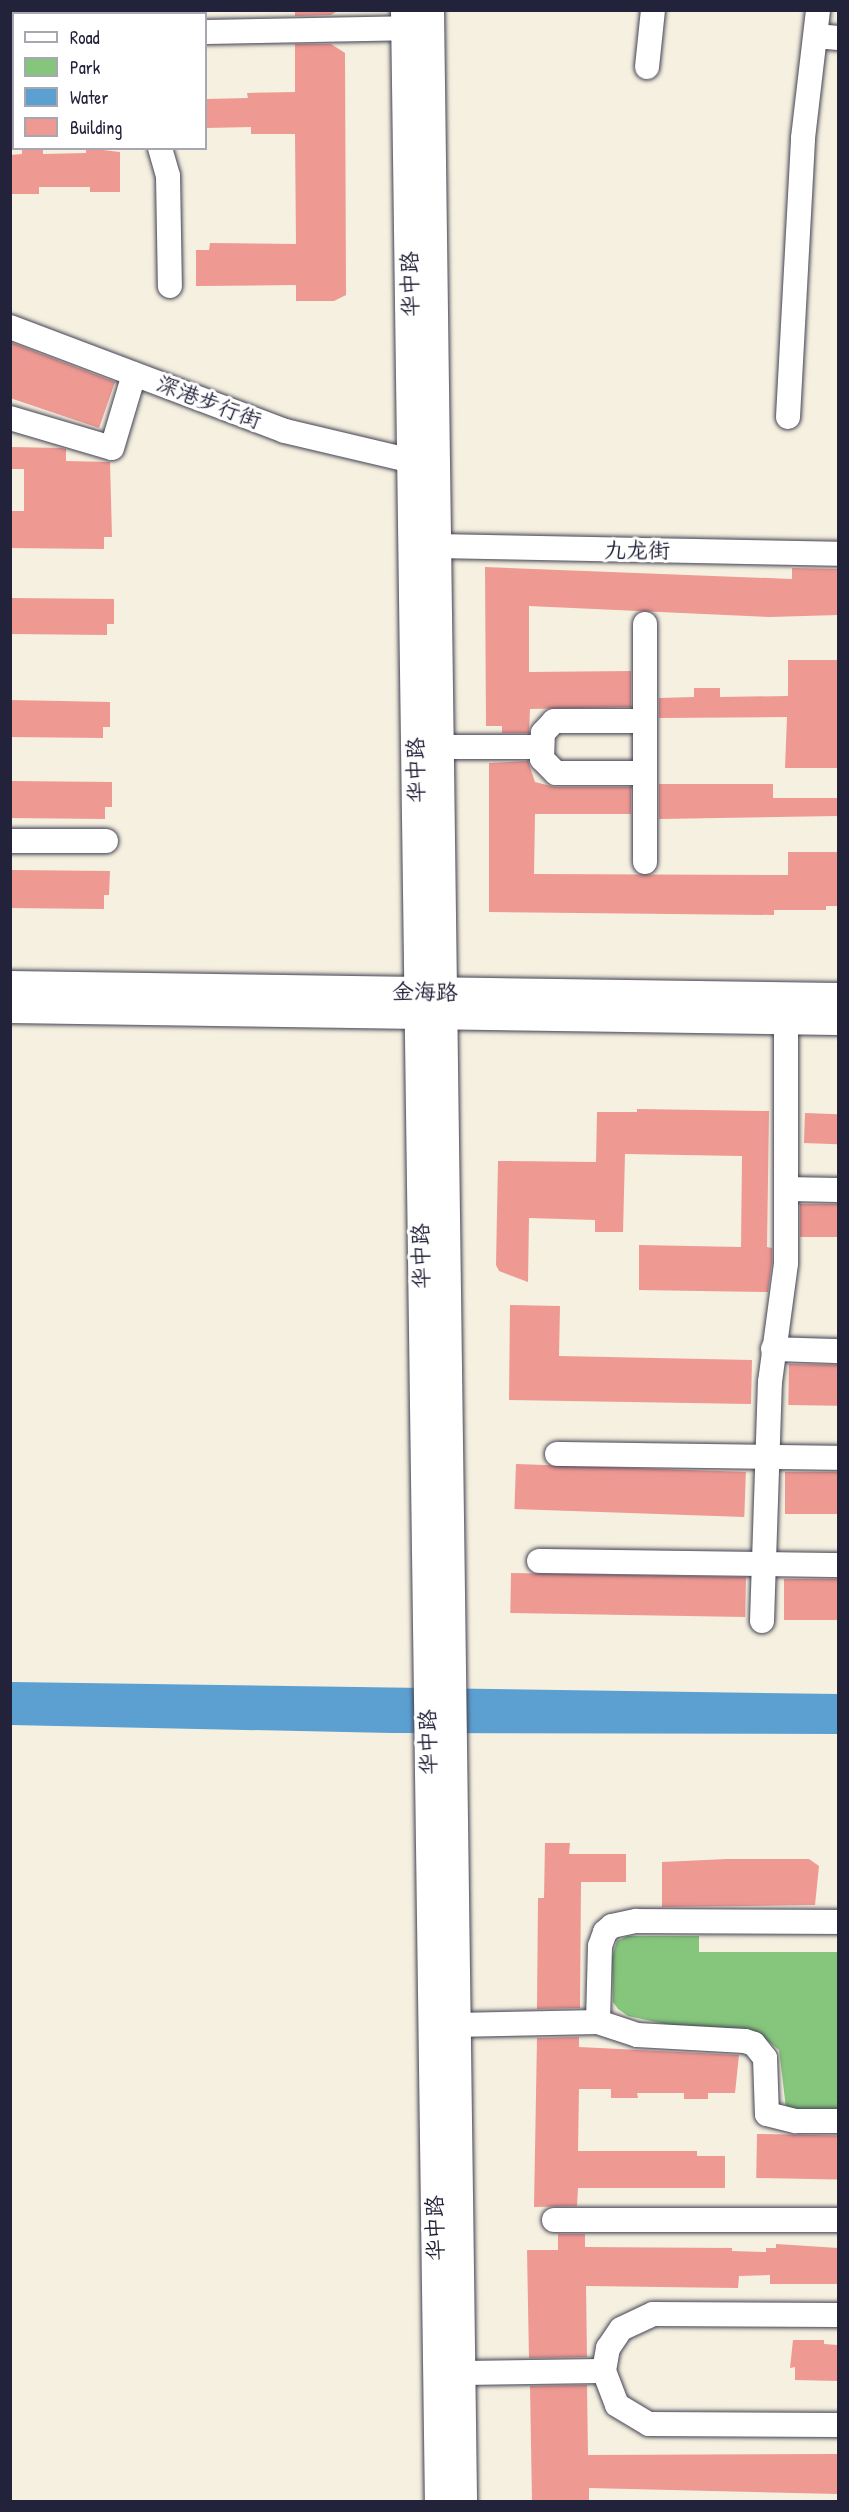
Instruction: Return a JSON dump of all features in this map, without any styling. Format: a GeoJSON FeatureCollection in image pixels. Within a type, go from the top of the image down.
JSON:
{"type":"FeatureCollection","features":[{"type":"Feature","properties":{"kind":"main road","name":"华中路"},"geometry":{"type":"LineString","coordinates":[[414,16],[412,461],[429,1003],[454,2025],[462,2502]]}},
{"type":"Feature","properties":{"kind":"main road","name":"华中路"},"geometry":{"type":"LineString","coordinates":[[414,16],[435,546],[438,747],[429,1003],[440,2502]]}},
{"type":"Feature","properties":{"kind":"main road","name":"金海路"},"geometry":{"type":"LineString","coordinates":[[10,986],[786,1020],[838,1020]]}},
{"type":"Feature","properties":{"kind":"main road","name":"金海路"},"geometry":{"type":"LineString","coordinates":[[10,1008],[838,998]]}},
{"type":"Feature","properties":{"kind":"street"},"geometry":{"type":"LineString","coordinates":[[647,67],[653,10]]}},
{"type":"Feature","properties":{"kind":"street"},"geometry":{"type":"LineString","coordinates":[[788,417],[803,138],[827,37],[818,10]]}},
{"type":"Feature","properties":{"kind":"street"},"geometry":{"type":"LineString","coordinates":[[207,32],[414,16]]}},
{"type":"Feature","properties":{"kind":"street"},"geometry":{"type":"LineString","coordinates":[[161,150],[168,176],[170,285]]}},
{"type":"Feature","properties":{"kind":"street","name":"深港步行街"},"geometry":{"type":"LineString","coordinates":[[10,327],[285,431],[412,461]]}},
{"type":"Feature","properties":{"kind":"street"},"geometry":{"type":"LineString","coordinates":[[10,418],[112,448],[134,374]]}},
{"type":"Feature","properties":{"kind":"street","name":"九龙街"},"geometry":{"type":"LineString","coordinates":[[435,546],[838,554]]}},
{"type":"Feature","properties":{"kind":"street"},"geometry":{"type":"LineString","coordinates":[[645,624],[645,862]]}},
{"type":"Feature","properties":{"kind":"street"},"geometry":{"type":"LineString","coordinates":[[645,721],[554,721],[543,733],[542,759],[556,773],[645,773]]}},
{"type":"Feature","properties":{"kind":"street"},"geometry":{"type":"LineString","coordinates":[[438,747],[543,747]]}},
{"type":"Feature","properties":{"kind":"street"},"geometry":{"type":"LineString","coordinates":[[10,841],[106,841]]}},
{"type":"Feature","properties":{"kind":"street"},"geometry":{"type":"LineString","coordinates":[[762,1621],[773,1349],[785,1282],[786,1020]]}},
{"type":"Feature","properties":{"kind":"street"},"geometry":{"type":"LineString","coordinates":[[786,1189],[838,1190]]}},
{"type":"Feature","properties":{"kind":"street"},"geometry":{"type":"LineString","coordinates":[[773,1349],[838,1351]]}},
{"type":"Feature","properties":{"kind":"street"},"geometry":{"type":"LineString","coordinates":[[557,1454],[838,1458]]}},
{"type":"Feature","properties":{"kind":"street"},"geometry":{"type":"LineString","coordinates":[[539,1561],[838,1565]]}},
{"type":"Feature","properties":{"kind":"street"},"geometry":{"type":"LineString","coordinates":[[598,2022],[600,1946],[605,1932],[612,1926],[636,1921],[838,1922]]}},
{"type":"Feature","properties":{"kind":"street"},"geometry":{"type":"LineString","coordinates":[[454,2025],[598,2022],[637,2035],[754,2044],[765,2058],[767,2114],[796,2121],[838,2121]]}},
{"type":"Feature","properties":{"kind":"street"},"geometry":{"type":"LineString","coordinates":[[554,2220],[838,2220]]}},
{"type":"Feature","properties":{"kind":"street"},"geometry":{"type":"LineString","coordinates":[[838,2315],[653,2314],[621,2329],[608,2348],[604,2371],[617,2405],[649,2424],[838,2425]]}},
{"type":"Feature","properties":{"kind":"street"},"geometry":{"type":"LineString","coordinates":[[459,2373],[604,2371]]}},
{"type":"Feature","properties":{"kind":"shaded area"},"geometry":{"type":"Polygon","coordinates":[[[146,10],[12,12],[11,92],[10,11],[146,10]]]}},
{"type":"Feature","properties":{"kind":"green space"},"geometry":{"type":"Polygon","coordinates":[[[628,1936],[699,1936],[699,1952],[838,1952],[838,2113],[786,2108],[779,2050],[758,2033],[674,2026],[628,2016],[618,2009],[613,2002],[612,1957],[617,1941],[628,1936]]]}},
{"type":"Feature","properties":{"kind":"water"},"geometry":{"type":"Polygon","coordinates":[[[11,1682],[838,1694],[838,1734],[391,1733],[11,1725],[11,1682]]]}},
{"type":"Feature","properties":{"kind":"building"},"geometry":{"type":"Polygon","coordinates":[[[295,10],[339,10],[331,15],[295,16],[295,10]]]}},
{"type":"Feature","properties":{"kind":"building"},"geometry":{"type":"Polygon","coordinates":[[[295,44],[331,44],[345,53],[346,295],[334,301],[296,301],[296,285],[196,286],[196,250],[209,250],[210,243],[296,244],[295,134],[251,134],[251,127],[207,128],[207,99],[248,98],[247,93],[295,92],[295,44]]]}},
{"type":"Feature","properties":{"kind":"building"},"geometry":{"type":"Polygon","coordinates":[[[22,150],[43,150],[43,154],[86,153],[86,150],[120,152],[120,192],[90,192],[90,187],[39,187],[39,194],[10,194],[10,155],[22,154],[22,150]]]}},
{"type":"Feature","properties":{"kind":"building"},"geometry":{"type":"Polygon","coordinates":[[[10,342],[115,382],[99,428],[10,398],[10,342]]]}},
{"type":"Feature","properties":{"kind":"building"},"geometry":{"type":"Polygon","coordinates":[[[10,447],[61,448],[66,449],[66,461],[110,462],[112,537],[104,537],[104,549],[10,548],[10,511],[24,511],[24,469],[10,469],[10,447]]]}},
{"type":"Feature","properties":{"kind":"building"},"geometry":{"type":"Polygon","coordinates":[[[485,567],[792,579],[792,568],[838,569],[838,615],[770,617],[529,606],[529,672],[631,671],[631,707],[530,709],[529,733],[502,733],[502,726],[486,726],[485,567]]]}},
{"type":"Feature","properties":{"kind":"building"},"geometry":{"type":"Polygon","coordinates":[[[10,598],[114,599],[114,624],[107,624],[107,635],[10,634],[10,598]]]}},
{"type":"Feature","properties":{"kind":"building"},"geometry":{"type":"Polygon","coordinates":[[[788,660],[838,660],[838,768],[785,768],[787,717],[659,718],[659,698],[694,697],[694,688],[720,688],[720,697],[788,696],[788,660]]]}},
{"type":"Feature","properties":{"kind":"building"},"geometry":{"type":"Polygon","coordinates":[[[10,700],[110,702],[110,727],[103,727],[103,738],[10,737],[10,700]]]}},
{"type":"Feature","properties":{"kind":"building"},"geometry":{"type":"Polygon","coordinates":[[[528,761],[535,782],[555,787],[631,787],[631,814],[535,814],[534,874],[788,875],[788,852],[838,852],[838,906],[826,906],[826,910],[774,910],[774,915],[489,912],[489,763],[528,761]]]}},
{"type":"Feature","properties":{"kind":"building"},"geometry":{"type":"Polygon","coordinates":[[[10,781],[112,782],[112,807],[105,807],[105,819],[10,818],[10,781]]]}},
{"type":"Feature","properties":{"kind":"building"},"geometry":{"type":"Polygon","coordinates":[[[659,784],[773,784],[773,798],[838,798],[838,816],[659,819],[659,784]]]}},
{"type":"Feature","properties":{"kind":"building"},"geometry":{"type":"Polygon","coordinates":[[[10,870],[110,871],[109,895],[104,895],[104,909],[10,908],[10,870]]]}},
{"type":"Feature","properties":{"kind":"building"},"geometry":{"type":"Polygon","coordinates":[[[637,1109],[769,1111],[767,1247],[772,1248],[772,1262],[768,1292],[639,1290],[639,1245],[741,1247],[742,1156],[625,1154],[623,1232],[595,1232],[595,1220],[529,1218],[528,1282],[499,1271],[496,1265],[498,1161],[596,1162],[597,1112],[637,1112],[637,1109]]]}},
{"type":"Feature","properties":{"kind":"building"},"geometry":{"type":"Polygon","coordinates":[[[805,1113],[838,1114],[837,1144],[804,1143],[805,1113]]]}},
{"type":"Feature","properties":{"kind":"building"},"geometry":{"type":"Polygon","coordinates":[[[800,1204],[838,1204],[838,1237],[800,1237],[800,1204]]]}},
{"type":"Feature","properties":{"kind":"building"},"geometry":{"type":"Polygon","coordinates":[[[510,1305],[560,1306],[559,1356],[752,1360],[751,1404],[509,1400],[510,1305]]]}},
{"type":"Feature","properties":{"kind":"building"},"geometry":{"type":"Polygon","coordinates":[[[789,1364],[838,1365],[837,1406],[788,1405],[789,1364]]]}},
{"type":"Feature","properties":{"kind":"building"},"geometry":{"type":"Polygon","coordinates":[[[516,1464],[746,1472],[744,1517],[514,1509],[516,1464]]]}},
{"type":"Feature","properties":{"kind":"building"},"geometry":{"type":"Polygon","coordinates":[[[785,1472],[838,1472],[838,1514],[785,1514],[785,1472]]]}},
{"type":"Feature","properties":{"kind":"building"},"geometry":{"type":"Polygon","coordinates":[[[511,1573],[746,1577],[745,1617],[510,1613],[511,1573]]]}},
{"type":"Feature","properties":{"kind":"building"},"geometry":{"type":"Polygon","coordinates":[[[784,1579],[838,1579],[838,1620],[784,1620],[784,1579]]]}},
{"type":"Feature","properties":{"kind":"building"},"geometry":{"type":"Polygon","coordinates":[[[545,1843],[570,1843],[569,1854],[626,1854],[626,1882],[581,1882],[580,2008],[537,2009],[538,1898],[544,1898],[545,1843]]]}},
{"type":"Feature","properties":{"kind":"building"},"geometry":{"type":"Polygon","coordinates":[[[809,1859],[819,1866],[815,1905],[662,1907],[662,1862],[809,1859]]]}},
{"type":"Feature","properties":{"kind":"building"},"geometry":{"type":"Polygon","coordinates":[[[579,2037],[579,2047],[739,2055],[735,2093],[708,2093],[708,2099],[684,2099],[684,2093],[637,2093],[638,2098],[611,2098],[611,2089],[579,2089],[578,2151],[697,2151],[697,2156],[725,2156],[725,2188],[578,2188],[577,2206],[534,2207],[537,2038],[579,2037]]]}},
{"type":"Feature","properties":{"kind":"building"},"geometry":{"type":"Polygon","coordinates":[[[757,2134],[838,2135],[837,2179],[756,2178],[757,2134]]]}},
{"type":"Feature","properties":{"kind":"building"},"geometry":{"type":"Polygon","coordinates":[[[558,2234],[585,2234],[585,2247],[732,2248],[732,2251],[766,2252],[766,2248],[776,2248],[776,2244],[838,2248],[838,2284],[770,2284],[770,2275],[739,2276],[738,2288],[586,2286],[587,2357],[529,2358],[527,2250],[558,2250],[558,2234]]]}},
{"type":"Feature","properties":{"kind":"building"},"geometry":{"type":"Polygon","coordinates":[[[793,2340],[824,2340],[824,2344],[838,2345],[838,2381],[795,2380],[795,2367],[790,2368],[793,2340]]]}},
{"type":"Feature","properties":{"kind":"building"},"geometry":{"type":"Polygon","coordinates":[[[587,2385],[588,2455],[838,2454],[838,2494],[589,2488],[589,2502],[532,2502],[530,2386],[587,2385]]]}}]}
